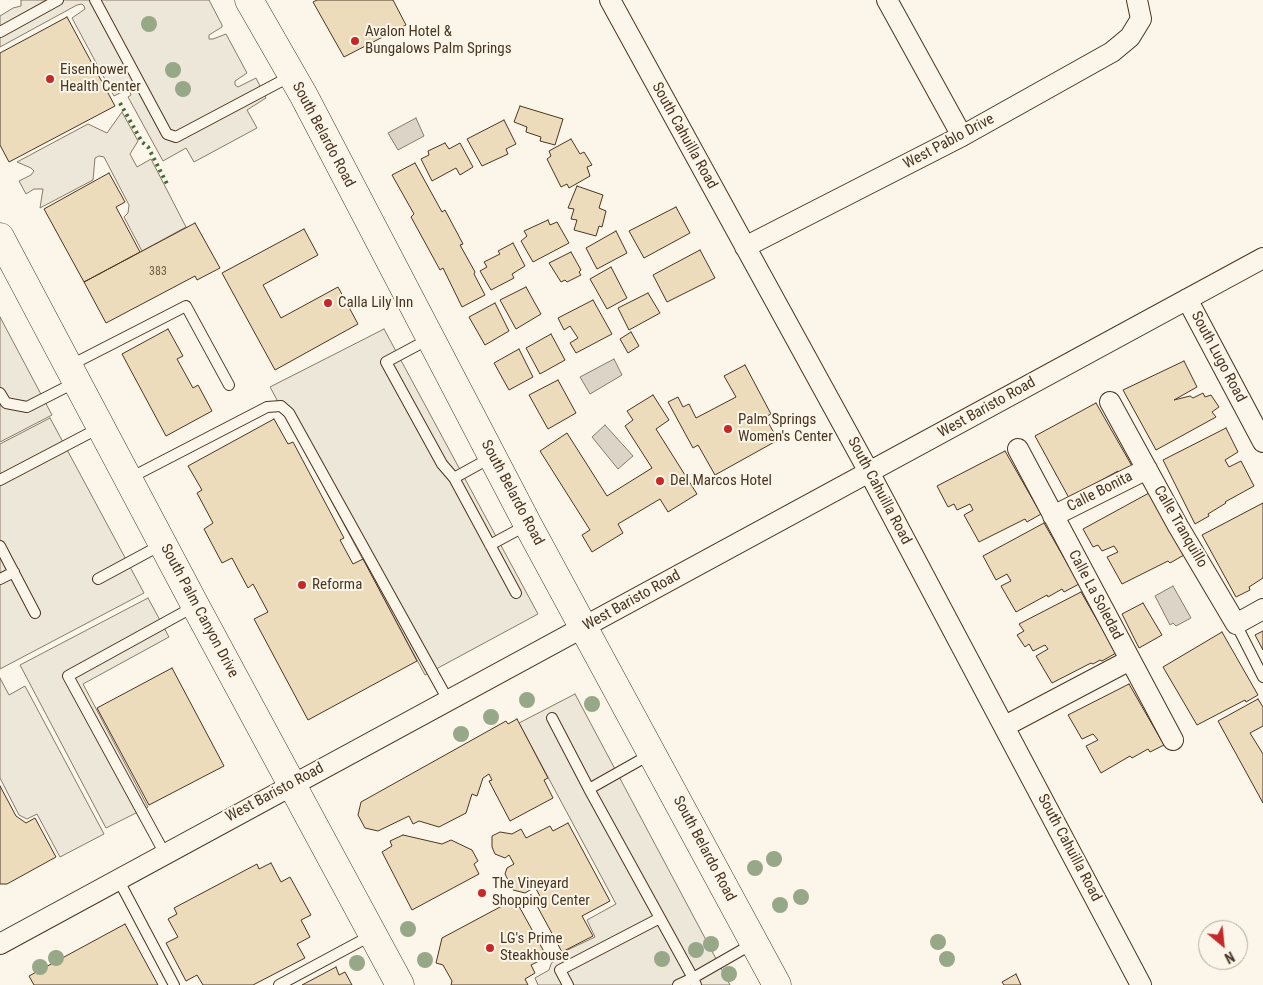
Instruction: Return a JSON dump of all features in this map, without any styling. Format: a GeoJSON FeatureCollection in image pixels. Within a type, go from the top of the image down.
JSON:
{"type":"FeatureCollection","features":[{"type":"Feature","properties":{"kind":"street","name":"South Belardo Road"},"geometry":{"type":"LineString","coordinates":[[249,0],[292,76],[528,525],[778,985]]}},
{"type":"Feature","properties":{"kind":"street","name":"South Cahuilla Road"},"geometry":{"type":"LineString","coordinates":[[610,0],[869,472],[1142,985]]}},
{"type":"Feature","properties":{"kind":"street"},"geometry":{"type":"LineString","coordinates":[[887,0],[962,136]]}},
{"type":"Feature","properties":{"kind":"street","name":"West Pablo Drive"},"geometry":{"type":"LineString","coordinates":[[745,247],[962,136],[1112,52],[1130,37],[1139,10]]}},
{"type":"Feature","properties":{"kind":"street","name":"South Palm Canyon Drive"},"geometry":{"type":"LineString","coordinates":[[0,237],[400,985]]}},
{"type":"Feature","properties":{"kind":"street","name":"West Baristo Road"},"geometry":{"type":"LineString","coordinates":[[0,944],[1263,258]]}},
{"type":"Feature","properties":{"kind":"street","name":"South Lugo Road"},"geometry":{"type":"LineString","coordinates":[[1186,299],[1263,442]]}},
{"type":"Feature","properties":{"kind":"street","name":"Calle Tranquillo"},"geometry":{"type":"LineString","coordinates":[[1110,402],[1146,469],[1236,624]]}},
{"type":"Feature","properties":{"kind":"street","name":"Calle La Soledad"},"geometry":{"type":"LineString","coordinates":[[1018,449],[1173,740]]}},
{"type":"Feature","properties":{"kind":"street","name":"Calle Bonita"},"geometry":{"type":"LineString","coordinates":[[1053,516],[1146,469]]}},
{"type":"Feature","properties":{"kind":"street"},"geometry":{"type":"LineString","coordinates":[[1236,624],[1263,609]]}},
{"type":"Feature","properties":{"kind":"street"},"geometry":{"type":"LineString","coordinates":[[1005,726],[1130,660]]}},
{"type":"Feature","properties":{"kind":"lane"},"geometry":{"type":"LineString","coordinates":[[0,32],[58,0]]}},
{"type":"Feature","properties":{"kind":"lane"},"geometry":{"type":"LineString","coordinates":[[95,0],[167,134],[176,138],[292,76]]}},
{"type":"Feature","properties":{"kind":"lane"},"geometry":{"type":"LineString","coordinates":[[0,393],[6,403],[26,407],[73,374],[186,306],[229,385]]}},
{"type":"Feature","properties":{"kind":"lane"},"geometry":{"type":"LineString","coordinates":[[430,339],[386,362],[442,464],[454,478],[516,593]]}},
{"type":"Feature","properties":{"kind":"lane"},"geometry":{"type":"LineString","coordinates":[[129,479],[267,407],[280,406],[289,413],[448,700]]}},
{"type":"Feature","properties":{"kind":"lane"},"geometry":{"type":"LineString","coordinates":[[0,480],[100,427]]}},
{"type":"Feature","properties":{"kind":"lane"},"geometry":{"type":"LineString","coordinates":[[454,478],[492,457]]}},
{"type":"Feature","properties":{"kind":"lane"},"geometry":{"type":"LineString","coordinates":[[490,545],[528,525]]}},
{"type":"Feature","properties":{"kind":"lane"},"geometry":{"type":"LineString","coordinates":[[98,579],[163,544]]}},
{"type":"Feature","properties":{"kind":"lane"},"geometry":{"type":"LineString","coordinates":[[0,546],[35,613]]}},
{"type":"Feature","properties":{"kind":"lane"},"geometry":{"type":"LineString","coordinates":[[0,579],[14,572]]}},
{"type":"Feature","properties":{"kind":"lane"},"geometry":{"type":"LineString","coordinates":[[164,854],[68,676],[196,605]]}},
{"type":"Feature","properties":{"kind":"lane"},"geometry":{"type":"LineString","coordinates":[[1236,624],[1263,677]]}},
{"type":"Feature","properties":{"kind":"lane"},"geometry":{"type":"LineString","coordinates":[[552,718],[695,981]]}},
{"type":"Feature","properties":{"kind":"lane"},"geometry":{"type":"LineString","coordinates":[[589,788],[652,753]]}},
{"type":"Feature","properties":{"kind":"lane"},"geometry":{"type":"LineString","coordinates":[[118,880],[174,985]]}},
{"type":"Feature","properties":{"kind":"lane"},"geometry":{"type":"LineString","coordinates":[[568,985],[560,970],[660,918]]}},
{"type":"Feature","properties":{"kind":"lane"},"geometry":{"type":"LineString","coordinates":[[278,985],[373,934]]}},
{"type":"Feature","properties":{"kind":"lane"},"geometry":{"type":"LineString","coordinates":[[678,985],[695,981],[754,942]]}},
{"type":"Feature","properties":{"kind":"shaded area"},"geometry":{"type":"Polygon","coordinates":[[[21,0],[209,0],[222,27],[209,35],[209,39],[226,34],[247,73],[235,81],[235,85],[238,87],[256,78],[266,98],[247,110],[257,128],[194,162],[186,148],[163,161],[128,97],[131,95],[130,92],[126,90],[114,96],[72,18],[85,9],[82,4],[0,47],[0,16],[13,8],[21,6],[21,0]]]}},
{"type":"Feature","properties":{"kind":"shaded area"},"geometry":{"type":"Polygon","coordinates":[[[122,112],[138,141],[130,154],[137,167],[151,159],[186,227],[142,251],[124,217],[128,213],[129,205],[104,157],[99,156],[95,158],[93,180],[40,208],[43,189],[34,189],[26,194],[19,181],[31,175],[34,171],[17,162],[88,124],[107,133],[122,112]]]}},
{"type":"Feature","properties":{"kind":"shaded area"},"geometry":{"type":"Polygon","coordinates":[[[416,118],[424,136],[398,150],[388,133],[416,118]]]}},
{"type":"Feature","properties":{"kind":"shaded area"},"geometry":{"type":"Polygon","coordinates":[[[0,317],[52,415],[0,442],[0,317]]]}},
{"type":"Feature","properties":{"kind":"shaded area"},"geometry":{"type":"Polygon","coordinates":[[[384,329],[538,614],[425,675],[270,387],[384,329]]]}},
{"type":"Feature","properties":{"kind":"shaded area"},"geometry":{"type":"Polygon","coordinates":[[[614,359],[622,375],[590,394],[580,377],[614,359]]]}},
{"type":"Feature","properties":{"kind":"shaded area"},"geometry":{"type":"Polygon","coordinates":[[[50,418],[144,593],[0,669],[0,444],[50,418]]]}},
{"type":"Feature","properties":{"kind":"shaded area"},"geometry":{"type":"Polygon","coordinates":[[[605,425],[633,456],[618,469],[592,437],[605,425]]]}},
{"type":"Feature","properties":{"kind":"shaded area"},"geometry":{"type":"Polygon","coordinates":[[[1173,586],[1191,618],[1176,626],[1173,623],[1170,625],[1155,596],[1173,586]]]}},
{"type":"Feature","properties":{"kind":"shaded area"},"geometry":{"type":"Polygon","coordinates":[[[148,598],[169,637],[83,684],[148,807],[106,828],[20,665],[148,598]]]}},
{"type":"Feature","properties":{"kind":"shaded area"},"geometry":{"type":"Polygon","coordinates":[[[0,678],[9,695],[25,686],[104,834],[60,857],[37,814],[27,819],[19,815],[0,778],[0,678]]]}},
{"type":"Feature","properties":{"kind":"shaded area"},"geometry":{"type":"Polygon","coordinates":[[[575,694],[730,985],[538,985],[535,978],[549,970],[559,954],[595,937],[587,920],[616,904],[519,723],[575,694]]]}},
{"type":"Feature","properties":{"kind":"building","name":"Avalon Hotel & Bungalows Palm Springs"},"geometry":{"type":"Polygon","coordinates":[[[317,0],[393,0],[406,25],[344,57],[313,2],[317,0]]]}},
{"type":"Feature","properties":{"kind":"building","name":"Eisenhower Health Center"},"geometry":{"type":"Polygon","coordinates":[[[67,17],[115,106],[9,162],[0,145],[0,53],[67,17]]]}},
{"type":"Feature","properties":{"kind":"building"},"geometry":{"type":"Polygon","coordinates":[[[520,106],[563,119],[555,145],[540,141],[541,137],[526,132],[527,127],[514,122],[520,106]]]}},
{"type":"Feature","properties":{"kind":"building"},"geometry":{"type":"Polygon","coordinates":[[[504,120],[516,144],[506,149],[508,154],[482,166],[467,139],[504,120]]]}},
{"type":"Feature","properties":{"kind":"building"},"geometry":{"type":"Polygon","coordinates":[[[571,139],[580,154],[584,152],[592,165],[587,167],[590,176],[569,188],[567,184],[561,187],[547,159],[551,156],[549,151],[571,139]]]}},
{"type":"Feature","properties":{"kind":"building"},"geometry":{"type":"Polygon","coordinates":[[[445,143],[449,149],[460,143],[473,167],[460,175],[456,168],[432,181],[421,159],[429,155],[428,151],[445,143]]]}},
{"type":"Feature","properties":{"kind":"building"},"geometry":{"type":"Polygon","coordinates":[[[415,163],[442,212],[445,210],[463,244],[460,245],[485,295],[462,307],[443,268],[440,270],[411,217],[414,214],[392,175],[415,163]]]}},
{"type":"Feature","properties":{"kind":"building"},"geometry":{"type":"Polygon","coordinates":[[[109,173],[125,202],[116,207],[140,252],[84,282],[44,209],[109,173]]]}},
{"type":"Feature","properties":{"kind":"building"},"geometry":{"type":"Polygon","coordinates":[[[577,186],[603,195],[599,208],[606,211],[602,227],[599,226],[596,236],[574,230],[577,220],[571,219],[574,209],[568,208],[577,186]]]}},
{"type":"Feature","properties":{"kind":"building"},"geometry":{"type":"Polygon","coordinates":[[[676,207],[690,233],[644,258],[629,231],[676,207]]]}},
{"type":"Feature","properties":{"kind":"building"},"geometry":{"type":"Polygon","coordinates":[[[548,220],[550,225],[557,222],[569,243],[533,262],[521,241],[527,236],[524,231],[548,220]]]}},
{"type":"Feature","properties":{"kind":"building"},"geometry":{"type":"Polygon","coordinates":[[[195,223],[220,268],[197,280],[195,276],[106,323],[84,282],[195,223]]]}},
{"type":"Feature","properties":{"kind":"building","name":"Calla Lily Inn"},"geometry":{"type":"Polygon","coordinates":[[[304,229],[318,255],[263,285],[281,318],[338,287],[358,324],[275,370],[222,273],[304,229]]]}},
{"type":"Feature","properties":{"kind":"building"},"geometry":{"type":"Polygon","coordinates":[[[616,231],[627,253],[597,269],[586,248],[616,231]]]}},
{"type":"Feature","properties":{"kind":"building"},"geometry":{"type":"Polygon","coordinates":[[[513,243],[525,266],[512,274],[514,278],[491,290],[480,271],[487,267],[484,262],[500,254],[498,251],[513,243]]]}},
{"type":"Feature","properties":{"kind":"building"},"geometry":{"type":"Polygon","coordinates":[[[700,250],[715,278],[667,302],[653,275],[700,250]]]}},
{"type":"Feature","properties":{"kind":"building"},"geometry":{"type":"Polygon","coordinates":[[[571,252],[581,270],[579,272],[581,275],[567,282],[565,280],[561,282],[549,263],[571,252]]]}},
{"type":"Feature","properties":{"kind":"building"},"geometry":{"type":"Polygon","coordinates":[[[611,267],[627,298],[607,309],[590,279],[611,267]]]}},
{"type":"Feature","properties":{"kind":"building"},"geometry":{"type":"Polygon","coordinates":[[[526,287],[541,314],[516,329],[500,300],[526,287]]]}},
{"type":"Feature","properties":{"kind":"building"},"geometry":{"type":"Polygon","coordinates":[[[648,293],[660,313],[629,330],[618,308],[648,293]]]}},
{"type":"Feature","properties":{"kind":"building"},"geometry":{"type":"Polygon","coordinates":[[[593,300],[612,334],[576,353],[570,343],[578,338],[570,326],[564,330],[558,318],[593,300]]]}},
{"type":"Feature","properties":{"kind":"building"},"geometry":{"type":"Polygon","coordinates":[[[495,303],[509,331],[485,345],[469,317],[495,303]]]}},
{"type":"Feature","properties":{"kind":"building"},"geometry":{"type":"Polygon","coordinates":[[[168,329],[183,356],[177,359],[193,388],[198,385],[212,411],[166,436],[122,354],[168,329]]]}},
{"type":"Feature","properties":{"kind":"building"},"geometry":{"type":"Polygon","coordinates":[[[631,332],[639,346],[628,353],[620,339],[631,332]]]}},
{"type":"Feature","properties":{"kind":"building"},"geometry":{"type":"Polygon","coordinates":[[[551,334],[565,360],[540,374],[526,348],[551,334]]]}},
{"type":"Feature","properties":{"kind":"building"},"geometry":{"type":"Polygon","coordinates":[[[519,349],[533,377],[509,390],[494,363],[519,349]]]}},
{"type":"Feature","properties":{"kind":"building"},"geometry":{"type":"Polygon","coordinates":[[[1184,361],[1197,387],[1174,400],[1190,396],[1193,398],[1203,393],[1205,397],[1211,395],[1219,407],[1212,412],[1216,417],[1156,450],[1123,390],[1184,361]]]}},
{"type":"Feature","properties":{"kind":"building","name":"Palm Springs Women's Center"},"geometry":{"type":"Polygon","coordinates":[[[745,365],[771,414],[765,417],[778,440],[715,475],[698,445],[693,448],[668,402],[678,397],[683,407],[689,404],[696,418],[736,397],[724,376],[745,365]]]}},
{"type":"Feature","properties":{"kind":"building"},"geometry":{"type":"Polygon","coordinates":[[[558,380],[576,413],[548,429],[529,395],[558,380]]]}},
{"type":"Feature","properties":{"kind":"building","name":"Del Marcos Hotel"},"geometry":{"type":"Polygon","coordinates":[[[653,395],[669,420],[656,429],[697,494],[668,512],[660,499],[618,524],[623,533],[592,552],[582,535],[590,530],[540,451],[567,433],[607,496],[652,468],[625,426],[633,420],[627,411],[653,395]]]}},
{"type":"Feature","properties":{"kind":"building"},"geometry":{"type":"Polygon","coordinates":[[[1096,403],[1132,466],[1119,473],[1118,471],[1069,498],[1035,436],[1096,403]]]}},
{"type":"Feature","properties":{"kind":"building"},"geometry":{"type":"Polygon","coordinates":[[[274,419],[288,444],[293,442],[344,538],[340,540],[353,564],[363,559],[417,661],[308,720],[254,619],[268,612],[253,584],[248,588],[232,558],[222,563],[204,529],[213,523],[197,493],[202,490],[188,466],[274,419]]]}},
{"type":"Feature","properties":{"kind":"building"},"geometry":{"type":"Polygon","coordinates":[[[1226,428],[1238,452],[1225,460],[1229,467],[1241,461],[1254,486],[1225,502],[1208,514],[1209,516],[1195,524],[1163,460],[1226,428]]]}},
{"type":"Feature","properties":{"kind":"building"},"geometry":{"type":"Polygon","coordinates":[[[1005,451],[1041,514],[1027,522],[1025,519],[979,542],[964,515],[973,510],[970,504],[957,510],[954,504],[948,507],[937,486],[1005,451]]]}},
{"type":"Feature","properties":{"kind":"building"},"geometry":{"type":"Polygon","coordinates":[[[1149,493],[1184,555],[1122,584],[1107,557],[1118,552],[1114,546],[1102,551],[1098,545],[1093,547],[1083,529],[1149,493]]]}},
{"type":"Feature","properties":{"kind":"building"},"geometry":{"type":"Polygon","coordinates":[[[1263,503],[1263,578],[1249,587],[1250,590],[1236,597],[1202,535],[1263,503]]]}},
{"type":"Feature","properties":{"kind":"building"},"geometry":{"type":"Polygon","coordinates":[[[1044,523],[1079,584],[1064,592],[1062,589],[1048,597],[1047,595],[1016,612],[1001,586],[1011,581],[1007,574],[996,580],[983,556],[1044,523]]]}},
{"type":"Feature","properties":{"kind":"building"},"geometry":{"type":"Polygon","coordinates":[[[1081,592],[1116,653],[1102,661],[1091,663],[1052,683],[1036,656],[1048,649],[1045,645],[1033,651],[1029,644],[1025,647],[1017,635],[1024,631],[1019,624],[1081,592]]]}},
{"type":"Feature","properties":{"kind":"building"},"geometry":{"type":"Polygon","coordinates":[[[1143,603],[1162,635],[1139,648],[1122,614],[1143,603]]]}},
{"type":"Feature","properties":{"kind":"building"},"geometry":{"type":"Polygon","coordinates":[[[1263,631],[1263,650],[1255,635],[1263,631]]]}},
{"type":"Feature","properties":{"kind":"building"},"geometry":{"type":"Polygon","coordinates":[[[1222,632],[1258,695],[1197,725],[1163,667],[1222,632]]]}},
{"type":"Feature","properties":{"kind":"building"},"geometry":{"type":"Polygon","coordinates":[[[172,668],[224,766],[149,805],[97,708],[172,668]]]}},
{"type":"Feature","properties":{"kind":"building"},"geometry":{"type":"Polygon","coordinates":[[[1129,684],[1164,745],[1150,752],[1148,749],[1132,758],[1130,756],[1101,773],[1086,746],[1098,740],[1093,734],[1082,739],[1068,715],[1129,684]]]}},
{"type":"Feature","properties":{"kind":"building"},"geometry":{"type":"Polygon","coordinates":[[[1258,699],[1263,707],[1263,726],[1250,733],[1263,754],[1263,803],[1218,721],[1258,699]]]}},
{"type":"Feature","properties":{"kind":"building"},"geometry":{"type":"Polygon","coordinates":[[[517,719],[548,778],[544,780],[553,798],[510,821],[489,781],[492,780],[489,774],[483,778],[477,796],[472,794],[466,813],[439,827],[419,821],[413,824],[409,816],[378,831],[365,828],[358,815],[361,802],[506,721],[508,724],[517,719]]]}},
{"type":"Feature","properties":{"kind":"building"},"geometry":{"type":"Polygon","coordinates":[[[0,786],[16,816],[26,823],[35,818],[56,857],[7,884],[0,884],[0,786]]]}},
{"type":"Feature","properties":{"kind":"building"},"geometry":{"type":"Polygon","coordinates":[[[568,823],[610,901],[582,916],[593,936],[562,952],[536,904],[542,900],[535,887],[525,893],[513,890],[505,874],[507,868],[514,864],[509,855],[505,858],[495,854],[492,847],[492,836],[500,832],[512,834],[521,829],[526,838],[550,826],[553,831],[568,823]]]}},
{"type":"Feature","properties":{"kind":"building"},"geometry":{"type":"Polygon","coordinates":[[[403,835],[442,844],[451,840],[472,850],[478,861],[474,864],[479,874],[412,910],[382,852],[392,846],[390,841],[403,835]]]}},
{"type":"Feature","properties":{"kind":"building"},"geometry":{"type":"Polygon","coordinates":[[[271,863],[281,882],[290,877],[311,915],[301,920],[310,937],[297,944],[305,958],[253,985],[203,985],[197,975],[186,981],[166,943],[178,937],[168,919],[177,914],[174,908],[257,864],[259,869],[271,863]]]}},
{"type":"Feature","properties":{"kind":"building","name":"LG's Prime Steakhouse"},"geometry":{"type":"Polygon","coordinates":[[[515,899],[547,957],[531,965],[535,973],[525,979],[528,985],[451,985],[452,981],[443,965],[436,963],[442,938],[515,899]]]}},
{"type":"Feature","properties":{"kind":"building"},"geometry":{"type":"Polygon","coordinates":[[[125,924],[158,985],[34,985],[29,976],[125,924]]]}},
{"type":"Feature","properties":{"kind":"building"},"geometry":{"type":"Polygon","coordinates":[[[336,967],[339,975],[345,972],[352,985],[302,985],[336,967]]]}},
{"type":"Feature","properties":{"kind":"building"},"geometry":{"type":"Polygon","coordinates":[[[1016,974],[1021,985],[1004,985],[1002,982],[1016,974]]]}},
{"type":"Feature","properties":{"kind":"hedge"},"geometry":{"type":"LineString","coordinates":[[120,103],[142,142],[148,147],[167,184]]}},
{"type":"Feature","properties":{"kind":"place","name":"Avalon Hotel & Bungalows Palm Springs"},"geometry":{"type":"Point","coordinates":[355,41]}},
{"type":"Feature","properties":{"kind":"place","name":"Eisenhower Health Center"},"geometry":{"type":"Point","coordinates":[50,79]}},
{"type":"Feature","properties":{"kind":"place","name":"Calla Lily Inn"},"geometry":{"type":"Point","coordinates":[328,303]}},
{"type":"Feature","properties":{"kind":"place","name":"Palm Springs Women's Center"},"geometry":{"type":"Point","coordinates":[728,429]}},
{"type":"Feature","properties":{"kind":"place","name":"Del Marcos Hotel"},"geometry":{"type":"Point","coordinates":[660,481]}},
{"type":"Feature","properties":{"kind":"place","name":"Reforma"},"geometry":{"type":"Point","coordinates":[302,585]}},
{"type":"Feature","properties":{"kind":"place","name":"The Vineyard Shopping Center"},"geometry":{"type":"Point","coordinates":[482,893]}},
{"type":"Feature","properties":{"kind":"place","name":"LG's Prime Steakhouse"},"geometry":{"type":"Point","coordinates":[490,948]}}]}
